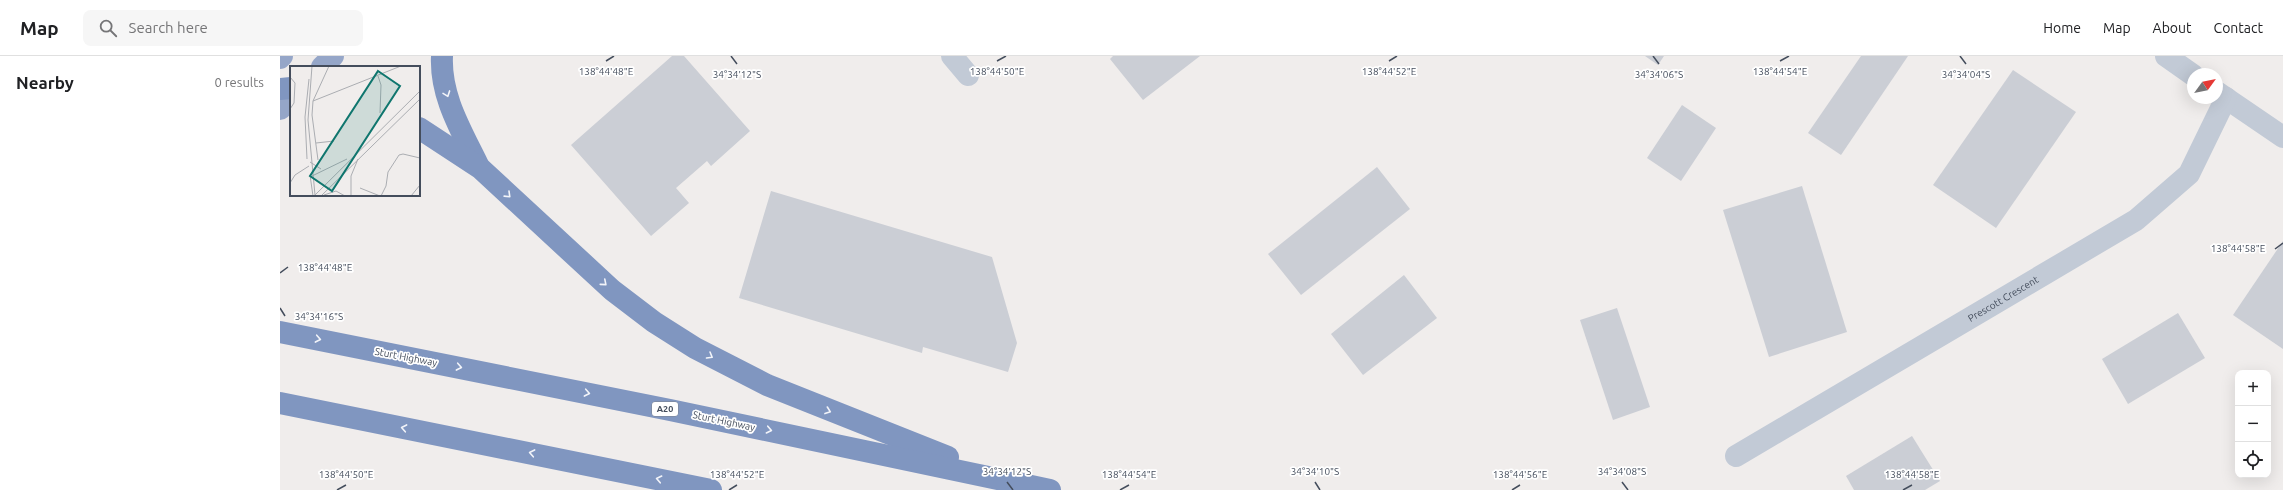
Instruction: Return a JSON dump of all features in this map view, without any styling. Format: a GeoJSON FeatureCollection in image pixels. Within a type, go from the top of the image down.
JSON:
{"type":"FeatureCollection","features":[{"type":"Feature","properties":{"kind":"highway"},"geometry":{"type":"LineString","coordinates":[[323,66],[333,56]]}},
{"type":"Feature","properties":{"kind":"highway"},"geometry":{"type":"LineString","coordinates":[[442,56],[444,87],[455,117],[480,168]]}},
{"type":"Feature","properties":{"kind":"highway"},"geometry":{"type":"LineString","coordinates":[[280,89],[290,88]]}},
{"type":"Feature","properties":{"kind":"highway"},"geometry":{"type":"LineString","coordinates":[[280,109],[290,100]]}},
{"type":"Feature","properties":{"kind":"highway"},"geometry":{"type":"LineString","coordinates":[[420,129],[480,168],[612,290],[654,322],[696,348],[728,367],[810,404],[1001,479]]}},
{"type":"Feature","properties":{"kind":"highway","name":"Sturt Highway"},"geometry":{"type":"LineString","coordinates":[[280,332],[662,408],[1050,490]]}},
{"type":"Feature","properties":{"kind":"highway"},"geometry":{"type":"LineString","coordinates":[[280,403],[711,490]]}},
{"type":"Feature","properties":{"kind":"street"},"geometry":{"type":"LineString","coordinates":[[952,56],[968,75]]}},
{"type":"Feature","properties":{"kind":"street"},"geometry":{"type":"LineString","coordinates":[[2166,56],[2187,71]]}},
{"type":"Feature","properties":{"kind":"street"},"geometry":{"type":"LineString","coordinates":[[2223,96],[2283,137]]}},
{"type":"Feature","properties":{"kind":"street","name":"Prescott Crescent"},"geometry":{"type":"LineString","coordinates":[[1736,456],[2136,220],[2189,174],[2217,104]]}},
{"type":"Feature","properties":{"kind":"building"},"geometry":{"type":"Polygon","coordinates":[[[672,56],[684,56],[750,131],[711,166],[707,161],[676,188],[689,203],[651,236],[571,145],[672,56]]]}},
{"type":"Feature","properties":{"kind":"building"},"geometry":{"type":"Polygon","coordinates":[[[1113,56],[1200,56],[1143,100],[1110,59],[1113,56]]]}},
{"type":"Feature","properties":{"kind":"building"},"geometry":{"type":"Polygon","coordinates":[[[1645,56],[1664,56],[1658,65],[1645,56]]]}},
{"type":"Feature","properties":{"kind":"building"},"geometry":{"type":"Polygon","coordinates":[[[1861,56],[1908,56],[1841,155],[1808,133],[1861,56]]]}},
{"type":"Feature","properties":{"kind":"building"},"geometry":{"type":"Polygon","coordinates":[[[2013,70],[2076,112],[1996,228],[1933,185],[2013,70]]]}},
{"type":"Feature","properties":{"kind":"building"},"geometry":{"type":"Polygon","coordinates":[[[1682,105],[1716,128],[1681,181],[1647,158],[1682,105]]]}},
{"type":"Feature","properties":{"kind":"building"},"geometry":{"type":"Polygon","coordinates":[[[1377,167],[1410,209],[1301,295],[1268,254],[1377,167]]]}},
{"type":"Feature","properties":{"kind":"building"},"geometry":{"type":"Polygon","coordinates":[[[1802,186],[1847,332],[1769,357],[1723,210],[1802,186]]]}},
{"type":"Feature","properties":{"kind":"building"},"geometry":{"type":"Polygon","coordinates":[[[771,191],[992,257],[1017,343],[1008,372],[923,347],[922,353],[739,298],[771,191]]]}},
{"type":"Feature","properties":{"kind":"building"},"geometry":{"type":"Polygon","coordinates":[[[2283,241],[2283,349],[2233,315],[2283,241]]]}},
{"type":"Feature","properties":{"kind":"building"},"geometry":{"type":"Polygon","coordinates":[[[1404,275],[1437,318],[1363,375],[1331,334],[1404,275]]]}},
{"type":"Feature","properties":{"kind":"building"},"geometry":{"type":"Polygon","coordinates":[[[1617,308],[1650,407],[1613,420],[1580,320],[1617,308]]]}},
{"type":"Feature","properties":{"kind":"building"},"geometry":{"type":"Polygon","coordinates":[[[2178,313],[2205,358],[2128,404],[2102,359],[2178,313]]]}},
{"type":"Feature","properties":{"kind":"building"},"geometry":{"type":"Polygon","coordinates":[[[1912,436],[1940,481],[1925,490],[1854,490],[1846,476],[1912,436]]]}}]}
